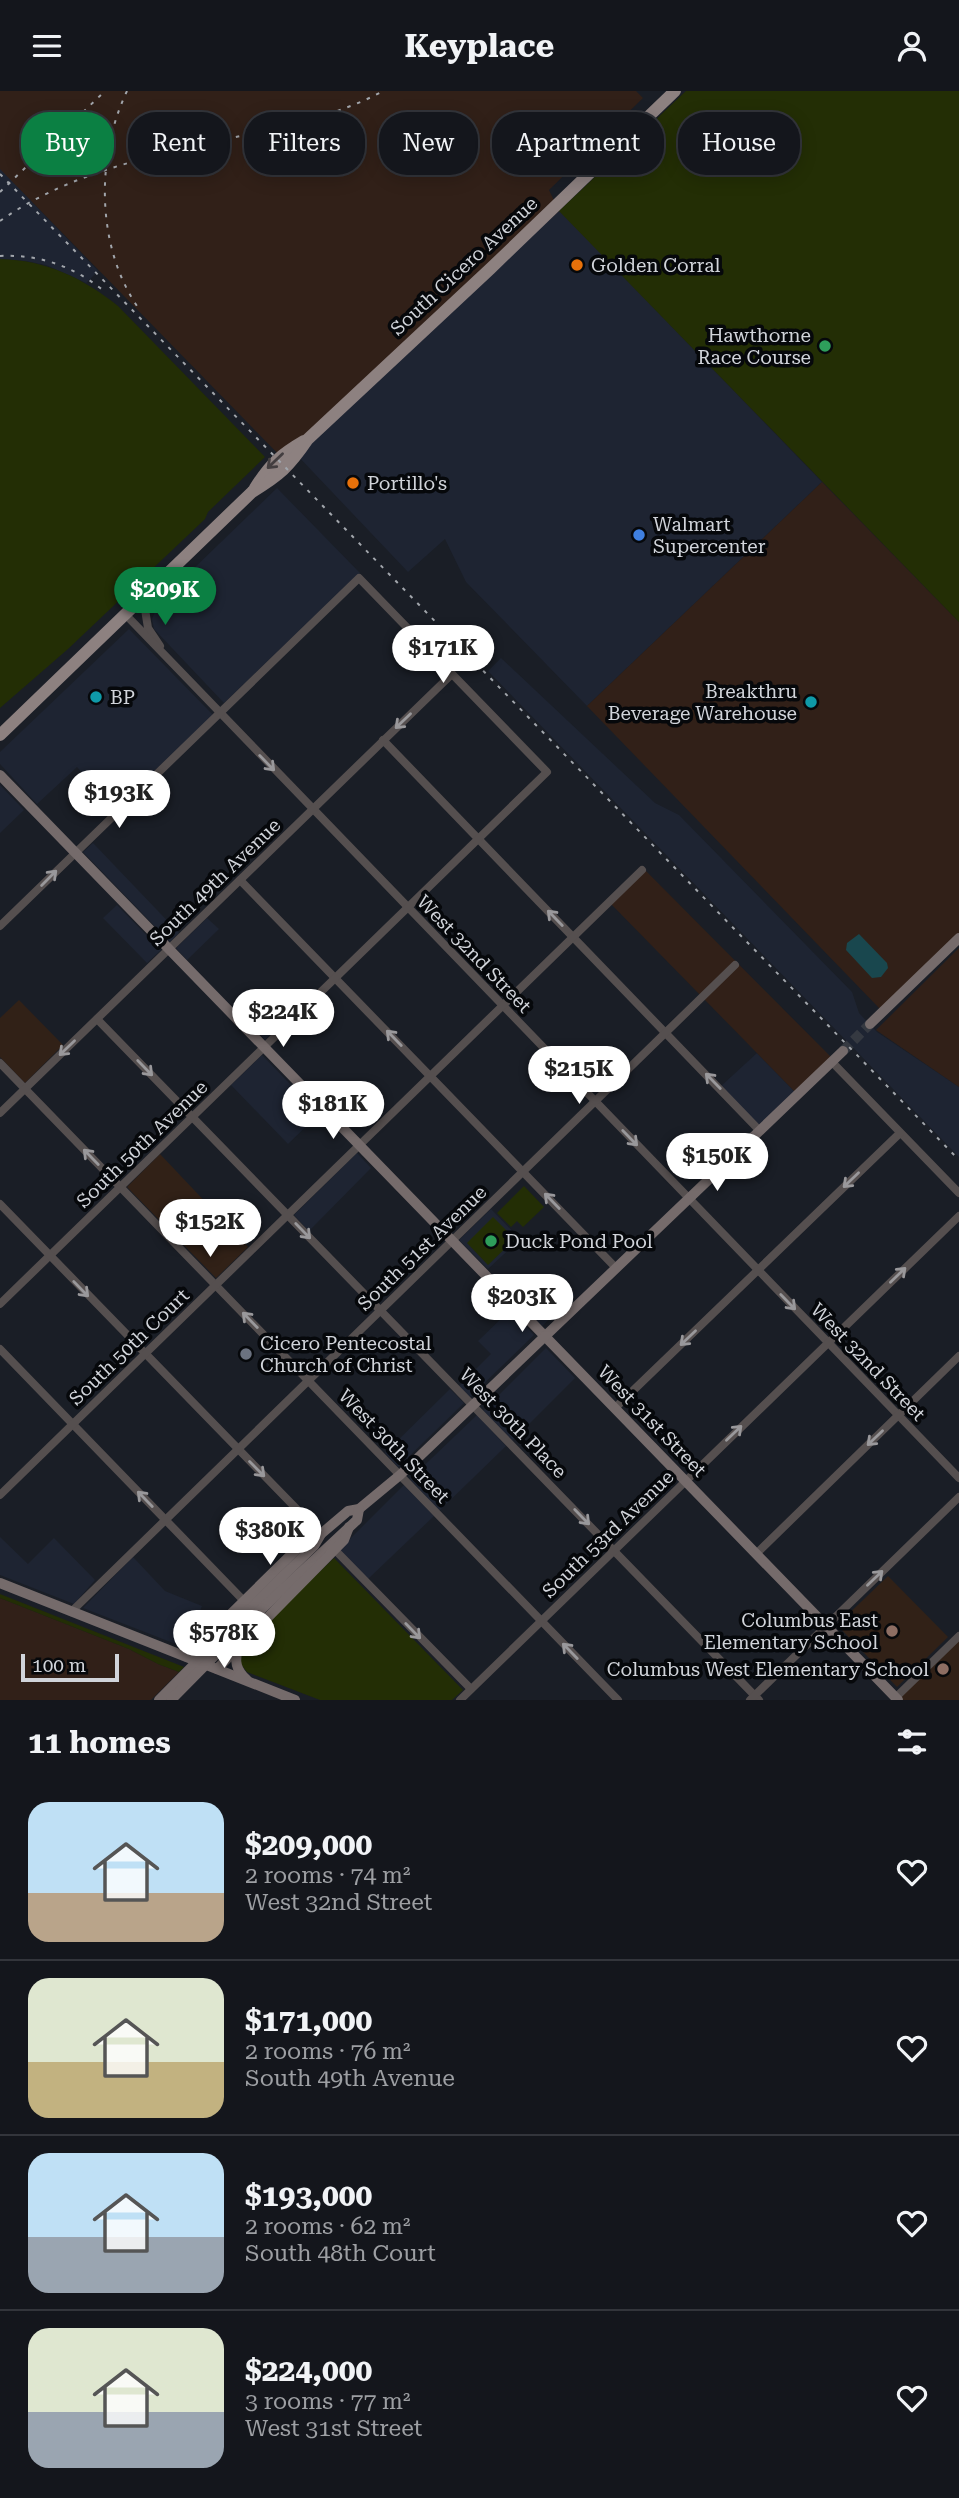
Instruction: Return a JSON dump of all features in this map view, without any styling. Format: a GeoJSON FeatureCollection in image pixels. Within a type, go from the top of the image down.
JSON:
{"type":"FeatureCollection","features":[{"type":"Feature","properties":{"kind":"main road","name":"South Cicero Avenue"},"geometry":{"type":"LineString","coordinates":[[0,735],[252,492],[269,466],[281,454],[308,439],[500,260],[675,91]]}},
{"type":"Feature","properties":{"kind":"main road","name":"West 31st Street"},"geometry":{"type":"LineString","coordinates":[[0,775],[896,1699]]}},
{"type":"Feature","properties":{"kind":"main road"},"geometry":{"type":"LineString","coordinates":[[870,1024],[959,939]]}},
{"type":"Feature","properties":{"kind":"main road"},"geometry":{"type":"LineString","coordinates":[[159,1700],[314,1546],[321,1534],[348,1511],[359,1509],[400,1475],[843,1051]]}},
{"type":"Feature","properties":{"kind":"main road"},"geometry":{"type":"LineString","coordinates":[[187,1657],[349,1527],[356,1520],[359,1509]]}},
{"type":"Feature","properties":{"kind":"main road"},"geometry":{"type":"LineString","coordinates":[[217,1669],[335,1550],[344,1540],[349,1527]]}},
{"type":"Feature","properties":{"kind":"main road"},"geometry":{"type":"LineString","coordinates":[[0,1583],[295,1700]]}},
{"type":"Feature","properties":{"kind":"main road"},"geometry":{"type":"LineString","coordinates":[[171,1700],[248,1610]]}},
{"type":"Feature","properties":{"kind":"main road"},"geometry":{"type":"LineString","coordinates":[[242,1643],[237,1651],[236,1663],[249,1682]]}},
{"type":"Feature","properties":{"kind":"street"},"geometry":{"type":"LineString","coordinates":[[0,926],[359,578],[452,674]]}},
{"type":"Feature","properties":{"kind":"street","name":"West 32nd Street"},"geometry":{"type":"LineString","coordinates":[[143,597],[148,628],[171,663]]}},
{"type":"Feature","properties":{"kind":"street","name":"West 32nd Street"},"geometry":{"type":"LineString","coordinates":[[125,614],[959,1478]]}},
{"type":"Feature","properties":{"kind":"street","name":"South 49th Avenue"},"geometry":{"type":"LineString","coordinates":[[0,1113],[452,674]]}},
{"type":"Feature","properties":{"kind":"street","name":"South 50th Avenue"},"geometry":{"type":"LineString","coordinates":[[0,1304],[547,772],[452,674]]}},
{"type":"Feature","properties":{"kind":"street"},"geometry":{"type":"LineString","coordinates":[[383,740],[760,1131]]}},
{"type":"Feature","properties":{"kind":"street","name":"South 50th Court"},"geometry":{"type":"LineString","coordinates":[[0,1495],[642,870]]}},
{"type":"Feature","properties":{"kind":"street"},"geometry":{"type":"LineString","coordinates":[[240,880],[616,1268]]}},
{"type":"Feature","properties":{"kind":"street","name":"South 51st Avenue"},"geometry":{"type":"LineString","coordinates":[[71,1612],[735,965]]}},
{"type":"Feature","properties":{"kind":"street","name":"West 30th Place"},"geometry":{"type":"LineString","coordinates":[[97,1019],[614,1549],[754,1698]]}},
{"type":"Feature","properties":{"kind":"street"},"geometry":{"type":"LineString","coordinates":[[831,1062],[959,1193]]}},
{"type":"Feature","properties":{"kind":"street","name":"West 30th Street"},"geometry":{"type":"LineString","coordinates":[[0,1063],[618,1700]]}},
{"type":"Feature","properties":{"kind":"street"},"geometry":{"type":"LineString","coordinates":[[615,1408],[900,1133]]}},
{"type":"Feature","properties":{"kind":"street"},"geometry":{"type":"LineString","coordinates":[[0,1204],[321,1534]]}},
{"type":"Feature","properties":{"kind":"street","name":"South 53rd Avenue"},"geometry":{"type":"LineString","coordinates":[[460,1700],[959,1216]]}},
{"type":"Feature","properties":{"kind":"street"},"geometry":{"type":"LineString","coordinates":[[0,1349],[248,1610]]}},
{"type":"Feature","properties":{"kind":"street"},"geometry":{"type":"LineString","coordinates":[[756,1553],[959,1356]]}},
{"type":"Feature","properties":{"kind":"street"},"geometry":{"type":"LineString","coordinates":[[754,1698],[959,1497]]}},
{"type":"Feature","properties":{"kind":"street"},"geometry":{"type":"LineString","coordinates":[[335,1550],[471,1689]]}},
{"type":"Feature","properties":{"kind":"street"},"geometry":{"type":"LineString","coordinates":[[896,1699],[959,1636]]}},
{"type":"Feature","properties":{"kind":"shaded area"},"geometry":{"type":"Polygon","coordinates":[[[0,91],[18,187],[98,271],[86,283],[46,265],[0,259],[0,91]]]}},
{"type":"Feature","properties":{"kind":"shaded area"},"geometry":{"type":"Polygon","coordinates":[[[0,91],[636,91],[643,98],[629,112],[492,112],[492,175],[564,175],[549,190],[559,211],[286,462],[0,169],[0,91]]]}},
{"type":"Feature","properties":{"kind":"shaded area"},"geometry":{"type":"Polygon","coordinates":[[[559,210],[822,482],[587,706],[466,582],[445,539],[408,572],[296,454],[559,210]]]}},
{"type":"Feature","properties":{"kind":"shaded area"},"geometry":{"type":"Polygon","coordinates":[[[822,482],[959,622],[959,933],[880,1009],[587,706],[822,482]]]}},
{"type":"Feature","properties":{"kind":"shaded area"},"geometry":{"type":"Polygon","coordinates":[[[277,488],[360,573],[224,703],[154,629],[152,619],[159,602],[277,488]]]}},
{"type":"Feature","properties":{"kind":"shaded area"},"geometry":{"type":"Polygon","coordinates":[[[129,629],[213,715],[115,808],[77,767],[37,804],[0,764],[0,752],[129,629]]]}},
{"type":"Feature","properties":{"kind":"shaded area"},"geometry":{"type":"Polygon","coordinates":[[[501,658],[655,803],[679,815],[852,992],[859,1013],[877,1032],[959,1087],[959,1157],[488,671],[501,658]]]}},
{"type":"Feature","properties":{"kind":"shaded area"},"geometry":{"type":"Polygon","coordinates":[[[0,785],[24,810],[0,833],[0,785]]]}},
{"type":"Feature","properties":{"kind":"shaded area"},"geometry":{"type":"Polygon","coordinates":[[[93,843],[179,933],[170,942],[83,852],[93,843]]]}},
{"type":"Feature","properties":{"kind":"shaded area"},"geometry":{"type":"Polygon","coordinates":[[[645,870],[832,1058],[796,1093],[611,904],[645,870]]]}},
{"type":"Feature","properties":{"kind":"shaded area"},"geometry":{"type":"Polygon","coordinates":[[[117,905],[161,950],[147,963],[103,918],[117,905]]]}},
{"type":"Feature","properties":{"kind":"shaded area"},"geometry":{"type":"Polygon","coordinates":[[[207,918],[219,929],[187,960],[176,948],[207,918]]]}},
{"type":"Feature","properties":{"kind":"shaded area"},"geometry":{"type":"Polygon","coordinates":[[[859,934],[887,963],[888,968],[881,977],[872,978],[846,950],[847,943],[859,934]]]}},
{"type":"Feature","properties":{"kind":"shaded area"},"geometry":{"type":"Polygon","coordinates":[[[959,948],[959,1087],[876,1030],[959,948]]]}},
{"type":"Feature","properties":{"kind":"shaded area"},"geometry":{"type":"Polygon","coordinates":[[[280,992],[296,1009],[265,1040],[249,1023],[280,992]]]}},
{"type":"Feature","properties":{"kind":"shaded area"},"geometry":{"type":"Polygon","coordinates":[[[19,1000],[63,1045],[25,1083],[0,1057],[0,1018],[19,1000]]]}},
{"type":"Feature","properties":{"kind":"shaded area"},"geometry":{"type":"Polygon","coordinates":[[[757,1053],[796,1093],[760,1128],[720,1087],[757,1053]]]}},
{"type":"Feature","properties":{"kind":"shaded area"},"geometry":{"type":"Polygon","coordinates":[[[262,1055],[319,1114],[288,1144],[231,1085],[262,1055]]]}},
{"type":"Feature","properties":{"kind":"shaded area"},"geometry":{"type":"Polygon","coordinates":[[[357,1153],[371,1168],[309,1231],[294,1215],[357,1153]]]}},
{"type":"Feature","properties":{"kind":"shaded area"},"geometry":{"type":"Polygon","coordinates":[[[160,1154],[248,1247],[216,1278],[127,1187],[160,1154]]]}},
{"type":"Feature","properties":{"kind":"shaded area","name":"Duck Pond Pool"},"geometry":{"type":"Polygon","coordinates":[[[491,1209],[520,1239],[488,1269],[459,1240],[491,1209]]]}},
{"type":"Feature","properties":{"kind":"shaded area"},"geometry":{"type":"Polygon","coordinates":[[[558,1278],[575,1295],[542,1326],[526,1310],[558,1278]]]}},
{"type":"Feature","properties":{"kind":"shaded area"},"geometry":{"type":"Polygon","coordinates":[[[510,1310],[534,1335],[470,1397],[459,1386],[491,1354],[478,1341],[510,1310]]]}},
{"type":"Feature","properties":{"kind":"shaded area"},"geometry":{"type":"Polygon","coordinates":[[[546,1348],[575,1378],[512,1441],[483,1411],[546,1348]]]}},
{"type":"Feature","properties":{"kind":"shaded area"},"geometry":{"type":"Polygon","coordinates":[[[450,1389],[464,1403],[398,1467],[385,1453],[450,1389]]]}},
{"type":"Feature","properties":{"kind":"shaded area"},"geometry":{"type":"Polygon","coordinates":[[[477,1415],[506,1446],[439,1511],[410,1479],[477,1415]]]}},
{"type":"Feature","properties":{"kind":"shaded area"},"geometry":{"type":"Polygon","coordinates":[[[404,1485],[434,1516],[368,1579],[339,1550],[404,1485]]]}},
{"type":"Feature","properties":{"kind":"shaded area"},"geometry":{"type":"Polygon","coordinates":[[[0,1537],[28,1564],[54,1538],[95,1580],[74,1604],[0,1575],[0,1537]]]}},
{"type":"Feature","properties":{"kind":"shaded area"},"geometry":{"type":"Polygon","coordinates":[[[133,1557],[165,1591],[202,1606],[186,1648],[83,1608],[133,1557]]]}},
{"type":"Feature","properties":{"kind":"shaded area","name":"Columbus East Elementary School"},"geometry":{"type":"Polygon","coordinates":[[[888,1576],[948,1637],[897,1687],[837,1625],[888,1576]]]}},
{"type":"Feature","properties":{"kind":"shaded area"},"geometry":{"type":"Polygon","coordinates":[[[0,1598],[129,1649],[179,1672],[151,1700],[0,1700],[0,1598]]]}},
{"type":"Feature","properties":{"kind":"shaded area","name":"Columbus West Elementary School"},"geometry":{"type":"Polygon","coordinates":[[[959,1639],[959,1700],[898,1698],[959,1639]]]}},
{"type":"Feature","properties":{"kind":"green space","name":"Hawthorne Race Course"},"geometry":{"type":"Polygon","coordinates":[[[686,91],[959,91],[959,622],[559,211],[597,175],[664,175],[664,112],[686,91]]]}},
{"type":"Feature","properties":{"kind":"green space"},"geometry":{"type":"Polygon","coordinates":[[[0,259],[33,263],[63,272],[105,296],[118,306],[265,457],[208,512],[205,519],[68,649],[0,708],[0,259]]]}},
{"type":"Feature","properties":{"kind":"green space"},"geometry":{"type":"Polygon","coordinates":[[[524,1186],[544,1207],[523,1227],[517,1221],[511,1227],[497,1213],[524,1186]]]}},
{"type":"Feature","properties":{"kind":"green space","name":"Duck Pond Pool"},"geometry":{"type":"Polygon","coordinates":[[[493,1217],[515,1239],[488,1265],[467,1243],[493,1217]]]}},
{"type":"Feature","properties":{"kind":"green space"},"geometry":{"type":"Polygon","coordinates":[[[334,1558],[463,1690],[452,1700],[320,1700],[247,1672],[238,1654],[249,1639],[334,1558]]]}},
{"type":"Feature","properties":{"kind":"green space"},"geometry":{"type":"Polygon","coordinates":[[[0,1594],[184,1667],[179,1672],[158,1664],[129,1649],[0,1598],[0,1594]]]}},
{"type":"Feature","properties":{"kind":"tunnel"},"geometry":{"type":"LineString","coordinates":[[843,1051],[870,1024]]}},
{"type":"Feature","properties":{"kind":"railway"},"geometry":{"type":"LineString","coordinates":[[0,192],[105,91]]}},
{"type":"Feature","properties":{"kind":"railway"},"geometry":{"type":"LineString","coordinates":[[127,91],[110,143],[105,200],[114,256],[137,306]]}},
{"type":"Feature","properties":{"kind":"railway"},"geometry":{"type":"LineString","coordinates":[[0,221],[30,202],[93,174],[160,154],[324,115],[383,91]]}},
{"type":"Feature","properties":{"kind":"railway"},"geometry":{"type":"LineString","coordinates":[[0,174],[959,1160]]}},
{"type":"Feature","properties":{"kind":"railway"},"geometry":{"type":"LineString","coordinates":[[0,256],[28,257],[55,263],[68,268],[104,291]]}},
{"type":"Feature","properties":{"kind":"place","name":"Golden Corral"},"geometry":{"type":"Point","coordinates":[577,265]}},
{"type":"Feature","properties":{"kind":"place","name":"Hawthorne Race Course"},"geometry":{"type":"Point","coordinates":[825,346]}},
{"type":"Feature","properties":{"kind":"place","name":"Portillo's"},"geometry":{"type":"Point","coordinates":[353,483]}},
{"type":"Feature","properties":{"kind":"place","name":"Walmart Supercenter"},"geometry":{"type":"Point","coordinates":[639,535]}},
{"type":"Feature","properties":{"kind":"place","name":"BP"},"geometry":{"type":"Point","coordinates":[96,697]}},
{"type":"Feature","properties":{"kind":"place","name":"Breakthru Beverage Warehouse"},"geometry":{"type":"Point","coordinates":[811,702]}},
{"type":"Feature","properties":{"kind":"place","name":"Duck Pond Pool"},"geometry":{"type":"Point","coordinates":[491,1241]}},
{"type":"Feature","properties":{"kind":"place","name":"Cicero Pentecostal Church of Christ"},"geometry":{"type":"Point","coordinates":[246,1354]}},
{"type":"Feature","properties":{"kind":"place","name":"Columbus East Elementary School"},"geometry":{"type":"Point","coordinates":[892,1631]}},
{"type":"Feature","properties":{"kind":"place","name":"Columbus West Elementary School"},"geometry":{"type":"Point","coordinates":[943,1669]}}]}
